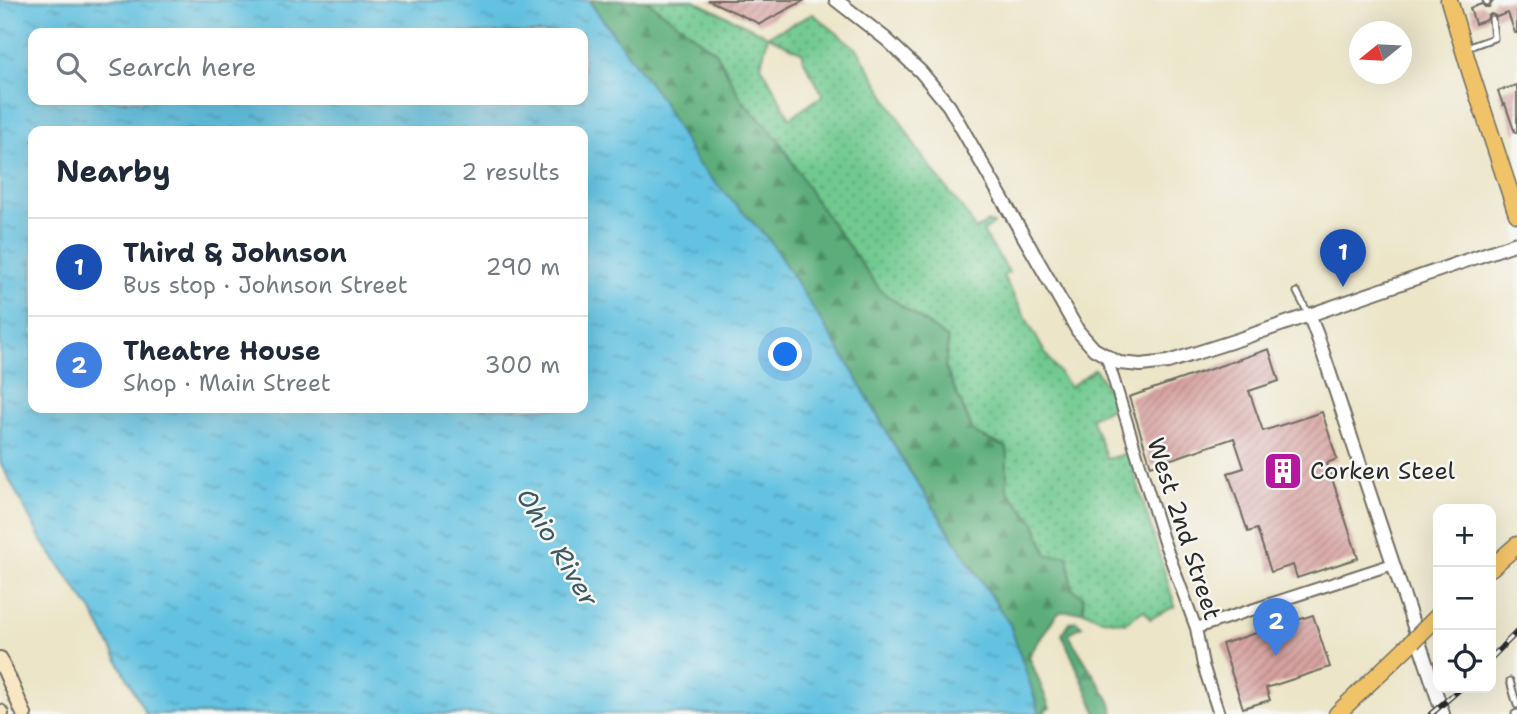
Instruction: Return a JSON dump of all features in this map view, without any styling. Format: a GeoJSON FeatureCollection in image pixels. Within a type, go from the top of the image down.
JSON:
{"type":"FeatureCollection","features":[{"type":"Feature","properties":{"kind":"main road"},"geometry":{"type":"LineString","coordinates":[[1449,0],[1517,214]]}},
{"type":"Feature","properties":{"kind":"main road"},"geometry":{"type":"LineString","coordinates":[[1492,567],[1517,545]]}},
{"type":"Feature","properties":{"kind":"main road"},"geometry":{"type":"LineString","coordinates":[[1337,714],[1433,621]]}},
{"type":"Feature","properties":{"kind":"main road"},"geometry":{"type":"LineString","coordinates":[[0,659],[24,714]]}},
{"type":"Feature","properties":{"kind":"street"},"geometry":{"type":"LineString","coordinates":[[836,0],[886,39],[921,72],[949,106],[1078,331],[1094,349],[1119,363],[1141,366],[1168,362],[1517,243]]}},
{"type":"Feature","properties":{"kind":"street"},"geometry":{"type":"LineString","coordinates":[[1309,315],[1443,714]]}},
{"type":"Feature","properties":{"kind":"street","name":"West 2nd Street"},"geometry":{"type":"LineString","coordinates":[[1107,358],[1163,539],[1196,628],[1203,665],[1219,714]]}},
{"type":"Feature","properties":{"kind":"street"},"geometry":{"type":"LineString","coordinates":[[1196,628],[1393,564]]}},
{"type":"Feature","properties":{"kind":"lane"},"geometry":{"type":"LineString","coordinates":[[1463,49],[1494,38],[1492,19]]}},
{"type":"Feature","properties":{"kind":"lane"},"geometry":{"type":"LineString","coordinates":[[1297,292],[1309,315]]}},
{"type":"Feature","properties":{"kind":"lane"},"geometry":{"type":"LineString","coordinates":[[1510,681],[1517,705]]}},
{"type":"Feature","properties":{"kind":"green space"},"geometry":{"type":"Polygon","coordinates":[[[591,0],[646,0],[716,52],[743,102],[779,140],[815,200],[881,291],[948,339],[945,367],[974,433],[1007,448],[1007,491],[1035,523],[1047,555],[1068,555],[1072,588],[1083,597],[1084,611],[1061,612],[1056,615],[1029,656],[1050,708],[1044,711],[1045,714],[1040,714],[1010,625],[901,457],[851,368],[770,241],[696,162],[661,99],[591,0]]]}},
{"type":"Feature","properties":{"kind":"green space"},"geometry":{"type":"Polygon","coordinates":[[[646,0],[693,0],[768,36],[813,14],[858,50],[919,152],[970,219],[975,230],[987,222],[994,224],[983,232],[1009,272],[1003,276],[1045,353],[1070,387],[1095,369],[1107,388],[1114,407],[1091,418],[1107,459],[1128,453],[1175,606],[1150,619],[1144,610],[1125,623],[1098,618],[1084,611],[1083,597],[1072,588],[1068,555],[1047,555],[1035,523],[1007,491],[1007,448],[974,433],[945,367],[948,339],[881,291],[815,200],[779,140],[743,102],[716,52],[646,0]],[[768,36],[761,65],[790,118],[823,95],[803,59],[803,53],[768,36]]]}},
{"type":"Feature","properties":{"kind":"green space"},"geometry":{"type":"Polygon","coordinates":[[[1076,621],[1082,626],[1068,634],[1110,701],[1114,714],[1097,714],[1062,634],[1070,622],[1076,621]]]}},
{"type":"Feature","properties":{"kind":"water","name":"Ohio River"},"geometry":{"type":"Polygon","coordinates":[[[0,0],[588,0],[661,99],[696,162],[770,241],[851,368],[901,458],[1010,625],[1040,714],[146,714],[92,611],[42,541],[0,462],[0,0]]]}},
{"type":"Feature","properties":{"kind":"building"},"geometry":{"type":"Polygon","coordinates":[[[708,0],[805,0],[760,24],[708,0]]]}},
{"type":"Feature","properties":{"kind":"building"},"geometry":{"type":"Polygon","coordinates":[[[1494,0],[1517,0],[1517,33],[1508,13],[1497,17],[1491,14],[1487,20],[1475,24],[1470,8],[1482,4],[1489,7],[1494,0]]]}},
{"type":"Feature","properties":{"kind":"building"},"geometry":{"type":"Polygon","coordinates":[[[1517,85],[1517,133],[1515,133],[1498,91],[1517,85]]]}},
{"type":"Feature","properties":{"kind":"building","name":"Corken Steel"},"geometry":{"type":"Polygon","coordinates":[[[1269,349],[1279,381],[1249,391],[1263,431],[1322,412],[1337,459],[1327,463],[1358,558],[1297,578],[1293,565],[1271,572],[1257,529],[1248,532],[1228,473],[1244,468],[1234,438],[1151,466],[1129,397],[1269,349]]]}},
{"type":"Feature","properties":{"kind":"building"},"geometry":{"type":"Polygon","coordinates":[[[1313,615],[1330,667],[1266,688],[1270,700],[1243,708],[1222,644],[1313,615]]]}},
{"type":"Feature","properties":{"kind":"railway"},"geometry":{"type":"LineString","coordinates":[[1496,653],[1517,632]]}},
{"type":"Feature","properties":{"kind":"railway"},"geometry":{"type":"LineString","coordinates":[[1431,714],[1455,693]]}},
{"type":"Feature","properties":{"kind":"place","name":"Third & Johnson"},"geometry":{"type":"Point","coordinates":[1343,287]}},
{"type":"Feature","properties":{"kind":"place","name":"Corken Steel"},"geometry":{"type":"Point","coordinates":[1283,471]}},
{"type":"Feature","properties":{"kind":"place","name":"Theatre House"},"geometry":{"type":"Point","coordinates":[1276,656]}}]}
